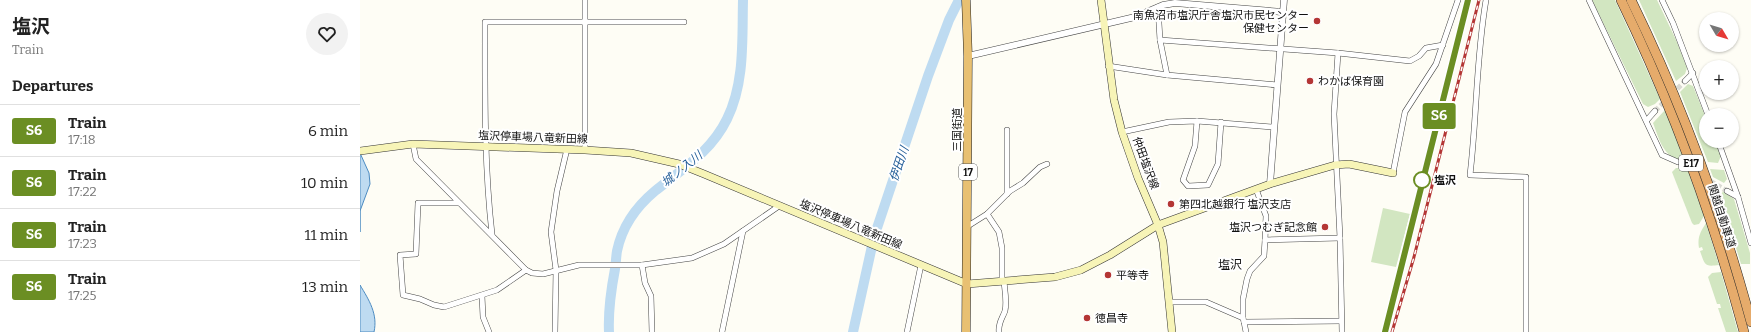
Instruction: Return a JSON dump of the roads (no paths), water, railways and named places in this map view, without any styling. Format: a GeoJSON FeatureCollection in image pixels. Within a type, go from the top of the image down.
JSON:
{"type":"FeatureCollection","features":[{"type":"Feature","properties":{"kind":"highway","name":"三国街道"},"geometry":{"type":"LineString","coordinates":[[966,0],[968,56],[968,284],[966,332]]}},
{"type":"Feature","properties":{"kind":"highway","name":"関越自動車道"},"geometry":{"type":"LineString","coordinates":[[1621,0],[1656,74],[1690,159],[1722,252],[1744,332]]}},
{"type":"Feature","properties":{"kind":"highway","name":"関越自動車道"},"geometry":{"type":"LineString","coordinates":[[1631,0],[1664,70],[1699,156],[1731,251],[1751,322]]}},
{"type":"Feature","properties":{"kind":"main road","name":"仲田塩沢線"},"geometry":{"type":"LineString","coordinates":[[1101,0],[1105,25],[1108,66],[1122,132],[1163,242],[1172,332]]}},
{"type":"Feature","properties":{"kind":"main road","name":"塩沢停車場八竜新田線"},"geometry":{"type":"LineString","coordinates":[[360,151],[413,144],[459,144],[486,147],[567,149],[630,153],[679,164],[968,284]]}},
{"type":"Feature","properties":{"kind":"main road"},"geometry":{"type":"LineString","coordinates":[[968,284],[1054,277],[1081,270],[1110,255],[1158,226],[1270,184],[1335,165],[1349,164],[1393,173]]}},
{"type":"Feature","properties":{"kind":"street"},"geometry":{"type":"LineString","coordinates":[[585,0],[585,150]]}},
{"type":"Feature","properties":{"kind":"street"},"geometry":{"type":"LineString","coordinates":[[1270,184],[1273,127],[1278,84],[1284,0]]}},
{"type":"Feature","properties":{"kind":"street"},"geometry":{"type":"LineString","coordinates":[[1393,173],[1405,112],[1430,74],[1443,45],[1458,0]]}},
{"type":"Feature","properties":{"kind":"street"},"geometry":{"type":"LineString","coordinates":[[1486,0],[1481,31],[1474,140],[1470,174],[1526,177],[1526,332]]}},
{"type":"Feature","properties":{"kind":"street"},"geometry":{"type":"LineString","coordinates":[[1589,0],[1647,120],[1662,155],[1678,162]]}},
{"type":"Feature","properties":{"kind":"street"},"geometry":{"type":"LineString","coordinates":[[1662,0],[1693,73],[1706,108]]}},
{"type":"Feature","properties":{"kind":"street"},"geometry":{"type":"LineString","coordinates":[[968,56],[1135,18],[1161,4],[1175,3],[1283,12]]}},
{"type":"Feature","properties":{"kind":"street"},"geometry":{"type":"LineString","coordinates":[[1161,4],[1160,40],[1167,75]]}},
{"type":"Feature","properties":{"kind":"street"},"geometry":{"type":"LineString","coordinates":[[492,234],[487,193],[485,22],[684,22]]}},
{"type":"Feature","properties":{"kind":"street"},"geometry":{"type":"LineString","coordinates":[[1160,40],[1280,48],[1410,61],[1419,56],[1426,48],[1443,45]]}},
{"type":"Feature","properties":{"kind":"street"},"geometry":{"type":"LineString","coordinates":[[1338,53],[1334,94],[1335,165],[1340,238],[1342,332]]}},
{"type":"Feature","properties":{"kind":"street"},"geometry":{"type":"LineString","coordinates":[[1108,66],[1167,75],[1278,84]]}},
{"type":"Feature","properties":{"kind":"street"},"geometry":{"type":"LineString","coordinates":[[1685,81],[1693,73]]}},
{"type":"Feature","properties":{"kind":"street"},"geometry":{"type":"LineString","coordinates":[[1647,120],[1655,111]]}},
{"type":"Feature","properties":{"kind":"street"},"geometry":{"type":"LineString","coordinates":[[1122,132],[1169,122],[1197,121],[1273,127]]}},
{"type":"Feature","properties":{"kind":"street"},"geometry":{"type":"LineString","coordinates":[[1197,121],[1195,146],[1183,180],[1188,186],[1208,184],[1218,164],[1221,122]]}},
{"type":"Feature","properties":{"kind":"street"},"geometry":{"type":"LineString","coordinates":[[1007,194],[1008,130]]}},
{"type":"Feature","properties":{"kind":"street"},"geometry":{"type":"LineString","coordinates":[[413,144],[416,159],[526,270],[532,273],[543,274],[573,265],[600,264],[625,266],[692,258],[724,244],[779,206]]}},
{"type":"Feature","properties":{"kind":"street"},"geometry":{"type":"LineString","coordinates":[[1720,148],[1738,197],[1751,242]]}},
{"type":"Feature","properties":{"kind":"street"},"geometry":{"type":"LineString","coordinates":[[555,332],[556,270],[551,232],[557,192],[567,149]]}},
{"type":"Feature","properties":{"kind":"street"},"geometry":{"type":"LineString","coordinates":[[968,226],[986,214],[1007,194],[1023,183],[1040,167],[1047,164]]}},
{"type":"Feature","properties":{"kind":"street"},"geometry":{"type":"LineString","coordinates":[[1246,332],[1243,299],[1247,279],[1250,271],[1264,256],[1266,216],[1256,189]]}},
{"type":"Feature","properties":{"kind":"street"},"geometry":{"type":"LineString","coordinates":[[1728,191],[1738,197]]}},
{"type":"Feature","properties":{"kind":"street"},"geometry":{"type":"LineString","coordinates":[[458,203],[418,203],[416,254],[400,255],[403,295],[420,298],[444,308],[497,290],[526,270]]}},
{"type":"Feature","properties":{"kind":"street"},"geometry":{"type":"LineString","coordinates":[[986,214],[999,232],[1002,248],[1003,282],[1006,296],[1004,311],[998,325],[999,332]]}},
{"type":"Feature","properties":{"kind":"street"},"geometry":{"type":"LineString","coordinates":[[722,332],[743,231]]}},
{"type":"Feature","properties":{"kind":"street"},"geometry":{"type":"LineString","coordinates":[[1265,240],[1340,238]]}},
{"type":"Feature","properties":{"kind":"street"},"geometry":{"type":"LineString","coordinates":[[642,265],[645,283],[651,296],[652,332]]}},
{"type":"Feature","properties":{"kind":"street"},"geometry":{"type":"LineString","coordinates":[[907,332],[921,265]]}},
{"type":"Feature","properties":{"kind":"street"},"geometry":{"type":"LineString","coordinates":[[482,296],[483,317],[489,332]]}},
{"type":"Feature","properties":{"kind":"street"},"geometry":{"type":"LineString","coordinates":[[1169,302],[1206,302],[1244,320],[1341,321]]}},
{"type":"Feature","properties":{"kind":"water"},"geometry":{"type":"Polygon","coordinates":[[[360,153],[369,173],[370,184],[360,211],[360,153]]]}},
{"type":"Feature","properties":{"kind":"water"},"geometry":{"type":"Polygon","coordinates":[[[360,285],[374,313],[374,332],[360,332],[360,285]]]}},
{"type":"Feature","properties":{"kind":"waterway","name":"城ノ入川"},"geometry":{"type":"LineString","coordinates":[[609,332],[610,300],[617,251],[626,225],[636,210],[648,197],[695,159],[713,141],[727,119],[733,105],[740,76],[743,0]]}},
{"type":"Feature","properties":{"kind":"waterway","name":"伊田川"},"geometry":{"type":"LineString","coordinates":[[853,332],[874,237],[928,76],[949,20],[959,0]]}},
{"type":"Feature","properties":{"kind":"tunnel"},"geometry":{"type":"LineString","coordinates":[[1672,94],[1685,81]]}},
{"type":"Feature","properties":{"kind":"tunnel"},"geometry":{"type":"LineString","coordinates":[[1655,111],[1666,100]]}},
{"type":"Feature","properties":{"kind":"tunnel"},"geometry":{"type":"LineString","coordinates":[[1678,162],[1727,191]]}},
{"type":"Feature","properties":{"kind":"railway"},"geometry":{"type":"LineString","coordinates":[[1385,332],[1468,0]]}},
{"type":"Feature","properties":{"kind":"railway"},"geometry":{"type":"LineString","coordinates":[[1392,332],[1414,257],[1479,0]]}},
{"type":"Feature","properties":{"kind":"train","name":"S6"},"geometry":{"type":"LineString","coordinates":[[1385,332],[1468,0]]}},
{"type":"Feature","properties":{"kind":"place","name":"南魚沼市塩沢庁舎塩沢市民センター 保健センター"},"geometry":{"type":"Point","coordinates":[1317,21]}},
{"type":"Feature","properties":{"kind":"place","name":"わかば保育園"},"geometry":{"type":"Point","coordinates":[1310,81]}},
{"type":"Feature","properties":{"kind":"place","name":"塩沢"},"geometry":{"type":"Point","coordinates":[1422,180]}},
{"type":"Feature","properties":{"kind":"place","name":"第四北越銀行 塩沢支店"},"geometry":{"type":"Point","coordinates":[1171,204]}},
{"type":"Feature","properties":{"kind":"place","name":"塩沢つむぎ記念館"},"geometry":{"type":"Point","coordinates":[1325,227]}},
{"type":"Feature","properties":{"kind":"place","name":"平等寺"},"geometry":{"type":"Point","coordinates":[1108,275]}},
{"type":"Feature","properties":{"kind":"place","name":"徳昌寺"},"geometry":{"type":"Point","coordinates":[1087,318]}},
{"type":"Feature","properties":{"kind":"district","name":"塩沢"},"geometry":{"type":"Point","coordinates":[1230,265]}}]}
